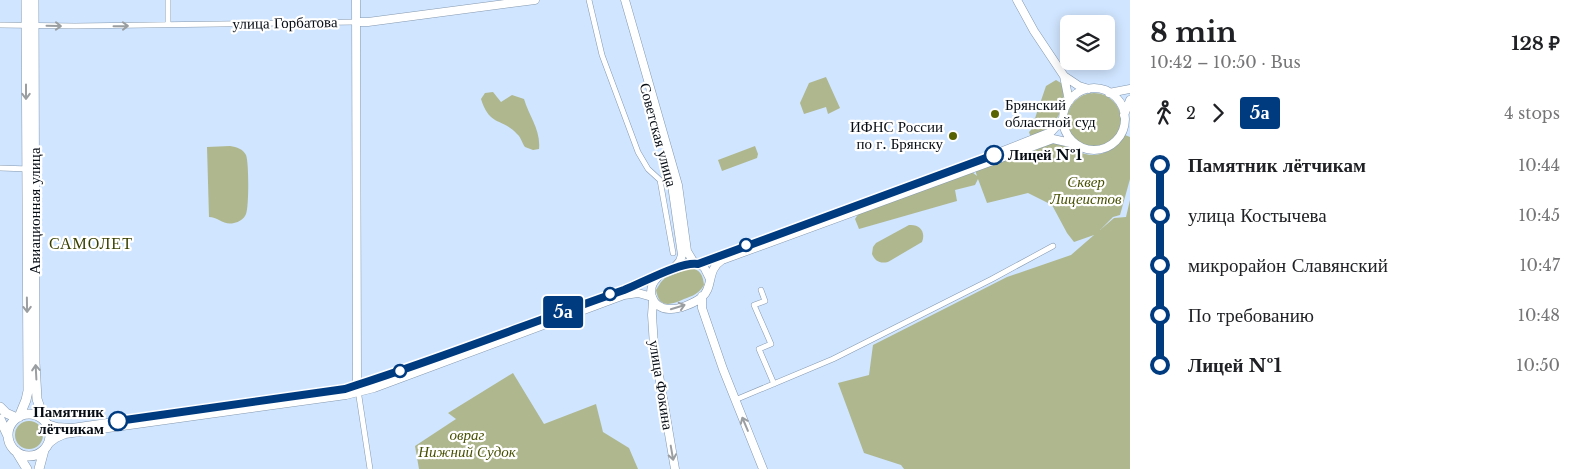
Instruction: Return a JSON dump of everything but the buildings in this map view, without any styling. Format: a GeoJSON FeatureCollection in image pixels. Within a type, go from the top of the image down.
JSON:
{"type":"FeatureCollection","features":[{"type":"Feature","properties":{"kind":"main road","name":"Авиационная улица"},"geometry":{"type":"LineString","coordinates":[[26,0],[30,26],[31,169],[37,399],[46,422]]}},
{"type":"Feature","properties":{"kind":"main road","name":"Авиационная улица"},"geometry":{"type":"LineString","coordinates":[[30,26],[34,0]]}},
{"type":"Feature","properties":{"kind":"main road"},"geometry":{"type":"LineString","coordinates":[[356,0],[358,388]]}},
{"type":"Feature","properties":{"kind":"main road","name":"улица Горбатова"},"geometry":{"type":"LineString","coordinates":[[356,22],[455,12],[535,0]]}},
{"type":"Feature","properties":{"kind":"main road","name":"Советская улица"},"geometry":{"type":"LineString","coordinates":[[620,0],[672,186],[682,255],[680,261],[673,269]]}},
{"type":"Feature","properties":{"kind":"main road","name":"Советская улица"},"geometry":{"type":"LineString","coordinates":[[625,0],[675,177],[687,251],[690,257],[698,264]]}},
{"type":"Feature","properties":{"kind":"main road"},"geometry":{"type":"LineString","coordinates":[[1017,0],[1034,31],[1064,76],[1069,101]]}},
{"type":"Feature","properties":{"kind":"main road"},"geometry":{"type":"LineString","coordinates":[[1064,76],[1079,86],[1089,89],[1100,89],[1109,93],[1119,102],[1124,115]]}},
{"type":"Feature","properties":{"kind":"main road"},"geometry":{"type":"LineString","coordinates":[[1075,144],[1065,131],[1064,110],[1069,101],[1081,92],[1089,89]]}},
{"type":"Feature","properties":{"kind":"main road"},"geometry":{"type":"LineString","coordinates":[[1109,93],[1130,89]]}},
{"type":"Feature","properties":{"kind":"main road"},"geometry":{"type":"LineString","coordinates":[[16,451],[27,456],[39,454],[56,438],[65,434],[337,396],[501,336],[686,264],[698,264],[970,164],[1052,136],[1081,148],[1095,150],[1109,146],[1122,130],[1124,115],[1130,100]]}},
{"type":"Feature","properties":{"kind":"main road"},"geometry":{"type":"LineString","coordinates":[[763,469],[735,400],[702,308],[702,296],[716,264],[722,260],[1052,136],[1063,119]]}},
{"type":"Feature","properties":{"kind":"main road","name":"Авиационная улица"},"geometry":{"type":"LineString","coordinates":[[18,417],[28,391],[31,169]]}},
{"type":"Feature","properties":{"kind":"main road"},"geometry":{"type":"LineString","coordinates":[[698,264],[704,267],[710,280]]}},
{"type":"Feature","properties":{"kind":"main road"},"geometry":{"type":"LineString","coordinates":[[653,299],[652,286],[659,276]]}},
{"type":"Feature","properties":{"kind":"main road"},"geometry":{"type":"LineString","coordinates":[[0,407],[6,413],[18,417],[32,414],[57,427],[72,428],[345,389],[374,388],[633,293],[653,299],[660,307],[670,310],[702,296]]}},
{"type":"Feature","properties":{"kind":"main road","name":"улица Фокина"},"geometry":{"type":"LineString","coordinates":[[653,299],[654,346],[675,469]]}},
{"type":"Feature","properties":{"kind":"main road"},"geometry":{"type":"LineString","coordinates":[[8,436],[10,426],[18,417]]}},
{"type":"Feature","properties":{"kind":"main road"},"geometry":{"type":"LineString","coordinates":[[0,419],[10,444],[27,469]]}},
{"type":"Feature","properties":{"kind":"main road"},"geometry":{"type":"LineString","coordinates":[[39,469],[50,438],[46,422]]}},
{"type":"Feature","properties":{"kind":"street"},"geometry":{"type":"LineString","coordinates":[[168,0],[168,24]]}},
{"type":"Feature","properties":{"kind":"street"},"geometry":{"type":"LineString","coordinates":[[589,0],[602,55],[638,152],[648,169],[660,180],[673,253]]}},
{"type":"Feature","properties":{"kind":"street","name":"улица Горбатова"},"geometry":{"type":"LineString","coordinates":[[0,25],[356,22]]}},
{"type":"Feature","properties":{"kind":"street"},"geometry":{"type":"LineString","coordinates":[[0,168],[31,169]]}},
{"type":"Feature","properties":{"kind":"street"},"geometry":{"type":"LineString","coordinates":[[735,400],[832,359],[912,320],[1053,246]]}},
{"type":"Feature","properties":{"kind":"street"},"geometry":{"type":"LineString","coordinates":[[760,290],[765,301],[754,305],[771,344],[759,349],[774,384]]}},
{"type":"Feature","properties":{"kind":"street"},"geometry":{"type":"LineString","coordinates":[[358,388],[370,469]]}},
{"type":"Feature","properties":{"kind":"green space"},"geometry":{"type":"Polygon","coordinates":[[[826,77],[840,108],[828,114],[826,107],[804,114],[800,103],[809,83],[826,77]]]}},
{"type":"Feature","properties":{"kind":"green space"},"geometry":{"type":"Polygon","coordinates":[[[1056,80],[1061,83],[1063,92],[1062,109],[1047,129],[1031,138],[1029,132],[1046,86],[1056,80]]]}},
{"type":"Feature","properties":{"kind":"green space"},"geometry":{"type":"Polygon","coordinates":[[[493,92],[501,102],[512,95],[524,99],[536,129],[539,149],[533,150],[525,147],[520,137],[488,114],[481,99],[485,93],[493,92]]]}},
{"type":"Feature","properties":{"kind":"green space"},"geometry":{"type":"Polygon","coordinates":[[[1089,93],[1099,93],[1109,97],[1117,105],[1121,120],[1117,135],[1109,143],[1099,147],[1089,147],[1079,143],[1071,135],[1067,125],[1067,115],[1071,105],[1079,97],[1089,93]]]}},
{"type":"Feature","properties":{"kind":"green space","name":"Сквер Лицеистов"},"geometry":{"type":"Polygon","coordinates":[[[1125,135],[1130,137],[1130,179],[1120,215],[1113,217],[1100,230],[1114,218],[1126,217],[1130,200],[1130,469],[904,469],[901,465],[864,453],[838,383],[869,375],[873,345],[1007,277],[1071,255],[1094,235],[1074,242],[1052,205],[1028,193],[987,203],[978,179],[975,185],[955,190],[957,201],[859,229],[855,219],[859,213],[972,172],[977,176],[975,170],[1008,158],[1011,160],[1049,143],[1061,143],[1084,154],[1098,155],[1116,146],[1125,135]]]}},
{"type":"Feature","properties":{"kind":"green space"},"geometry":{"type":"Polygon","coordinates":[[[230,146],[240,149],[246,155],[248,166],[248,203],[244,217],[236,223],[230,224],[209,217],[207,147],[230,146]]]}},
{"type":"Feature","properties":{"kind":"green space"},"geometry":{"type":"Polygon","coordinates":[[[755,146],[758,154],[757,158],[722,171],[718,160],[755,146]]]}},
{"type":"Feature","properties":{"kind":"green space"},"geometry":{"type":"Polygon","coordinates":[[[909,225],[921,229],[923,232],[922,242],[888,262],[883,263],[876,260],[872,254],[876,243],[909,225]]]}},
{"type":"Feature","properties":{"kind":"green space"},"geometry":{"type":"Polygon","coordinates":[[[690,268],[699,271],[702,275],[704,285],[700,291],[675,303],[663,303],[656,290],[661,282],[665,278],[690,268]]]}},
{"type":"Feature","properties":{"kind":"green space","name":"овраг Нижний Судок"},"geometry":{"type":"Polygon","coordinates":[[[513,373],[544,424],[596,404],[603,432],[629,448],[638,469],[419,469],[415,446],[456,419],[448,413],[513,373]]]}},
{"type":"Feature","properties":{"kind":"green space"},"geometry":{"type":"Polygon","coordinates":[[[29,421],[39,425],[43,435],[39,445],[29,449],[19,445],[15,435],[19,425],[29,421]]]}},
{"type":"Feature","properties":{"kind":"bus line","name":"5а"},"geometry":{"type":"LineString","coordinates":[[118,421],[345,389],[501,336],[686,264],[698,264],[994,155]]}},
{"type":"Feature","properties":{"kind":"place","name":"Брянский областной суд"},"geometry":{"type":"Point","coordinates":[995,114]}},
{"type":"Feature","properties":{"kind":"place","name":"ИФНС России по г. Брянску"},"geometry":{"type":"Point","coordinates":[953,136]}},
{"type":"Feature","properties":{"kind":"place","name":"Лицей №1"},"geometry":{"type":"Point","coordinates":[994,155]}},
{"type":"Feature","properties":{"kind":"place","name":"Памятник лётчикам"},"geometry":{"type":"Point","coordinates":[118,421]}},
{"type":"Feature","properties":{"kind":"district","name":"САМОЛЕТ"},"geometry":{"type":"Point","coordinates":[91,243]}}]}
